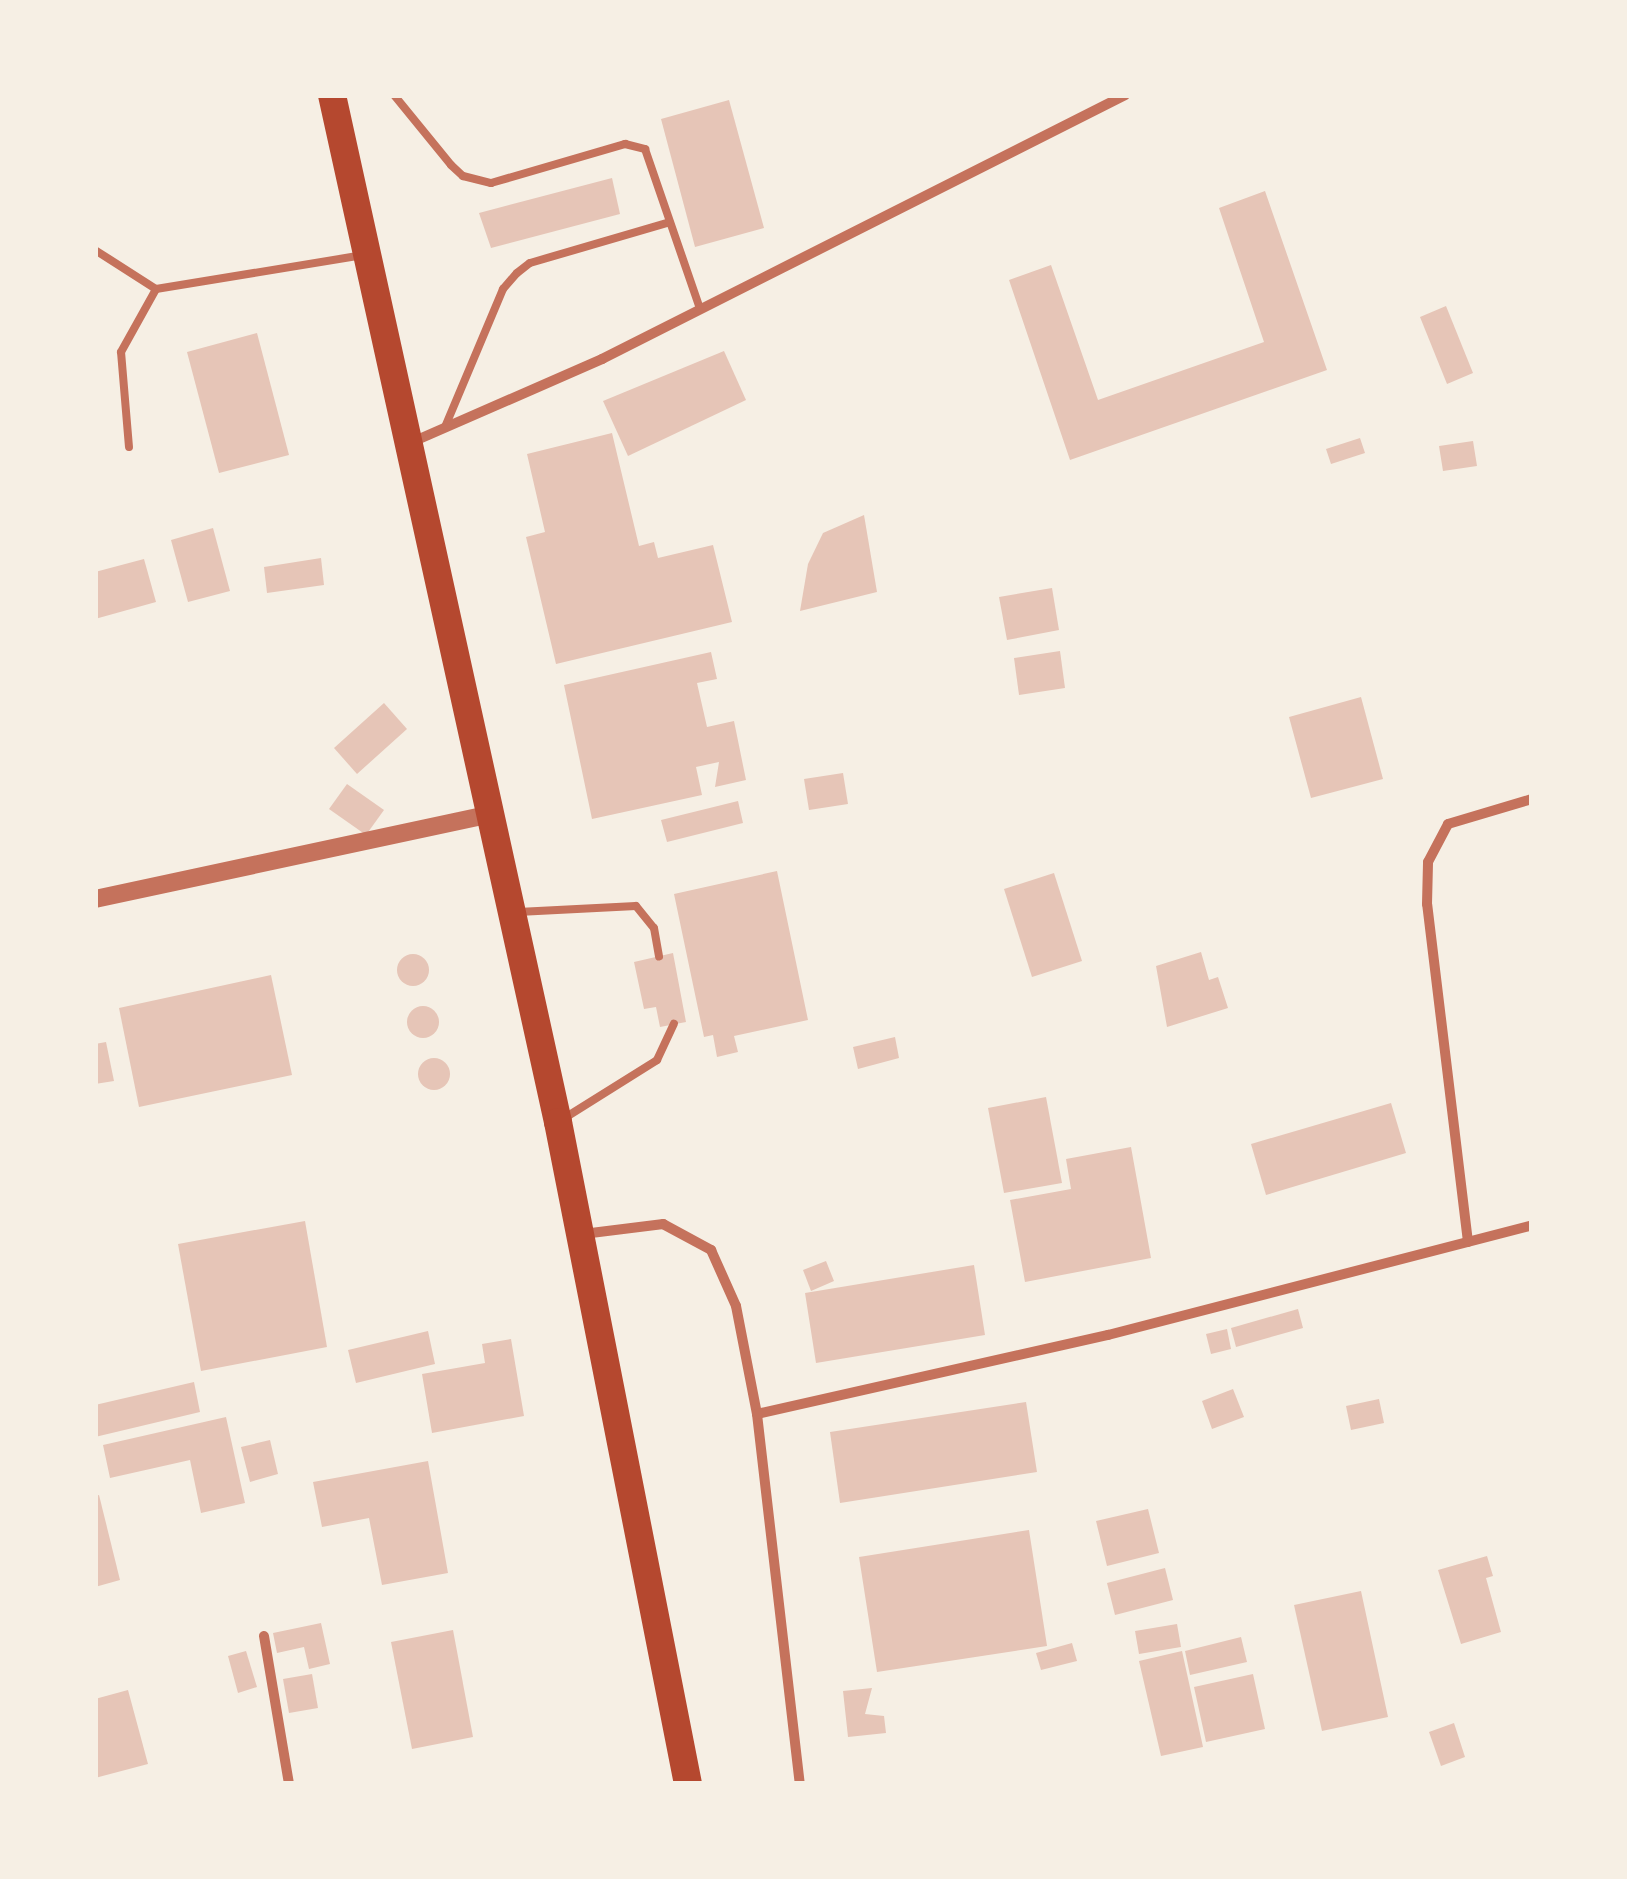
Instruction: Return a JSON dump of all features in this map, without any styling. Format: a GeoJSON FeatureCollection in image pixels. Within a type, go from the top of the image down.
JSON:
{"type":"FeatureCollection","features":[{"type":"Feature","properties":{"kind":"highway"},"geometry":{"type":"LineString","coordinates":[[332,95],[558,1122],[688,1784]]}},
{"type":"Feature","properties":{"kind":"street"},"geometry":{"type":"LineString","coordinates":[[409,444],[700,309],[1126,95]]}},
{"type":"Feature","properties":{"kind":"street"},"geometry":{"type":"LineString","coordinates":[[1468,1242],[1427,904],[1428,862],[1448,824],[1532,799]]}},
{"type":"Feature","properties":{"kind":"street"},"geometry":{"type":"LineString","coordinates":[[95,899],[488,815]]}},
{"type":"Feature","properties":{"kind":"street"},"geometry":{"type":"LineString","coordinates":[[579,1234],[663,1224],[711,1250],[736,1306],[757,1414],[800,1784]]}},
{"type":"Feature","properties":{"kind":"street"},"geometry":{"type":"LineString","coordinates":[[757,1414],[1108,1336],[1532,1225]]}},
{"type":"Feature","properties":{"kind":"street"},"geometry":{"type":"LineString","coordinates":[[264,1636],[290,1784]]}},
{"type":"Feature","properties":{"kind":"lane"},"geometry":{"type":"LineString","coordinates":[[394,95],[450,165],[463,176],[491,183],[625,144],[645,148],[700,309]]}},
{"type":"Feature","properties":{"kind":"lane"},"geometry":{"type":"LineString","coordinates":[[444,428],[503,289],[517,273],[530,262],[668,223]]}},
{"type":"Feature","properties":{"kind":"lane"},"geometry":{"type":"LineString","coordinates":[[95,250],[156,290],[367,254]]}},
{"type":"Feature","properties":{"kind":"lane"},"geometry":{"type":"LineString","coordinates":[[129,447],[121,352],[156,290]]}},
{"type":"Feature","properties":{"kind":"lane"},"geometry":{"type":"LineString","coordinates":[[509,912],[636,906],[654,928],[659,957]]}},
{"type":"Feature","properties":{"kind":"lane"},"geometry":{"type":"LineString","coordinates":[[558,1122],[658,1060],[674,1024]]}},
{"type":"Feature","properties":{"kind":"building"},"geometry":{"type":"Polygon","coordinates":[[[729,100],[764,228],[695,247],[661,119],[729,100]]]}},
{"type":"Feature","properties":{"kind":"building"},"geometry":{"type":"Polygon","coordinates":[[[612,178],[620,214],[491,248],[479,213],[612,178]]]}},
{"type":"Feature","properties":{"kind":"building"},"geometry":{"type":"Polygon","coordinates":[[[1265,191],[1327,370],[1070,460],[1009,280],[1051,265],[1098,400],[1264,342],[1219,208],[1265,191]]]}},
{"type":"Feature","properties":{"kind":"building"},"geometry":{"type":"Polygon","coordinates":[[[1446,306],[1473,373],[1447,384],[1420,317],[1446,306]]]}},
{"type":"Feature","properties":{"kind":"building"},"geometry":{"type":"Polygon","coordinates":[[[257,333],[289,455],[219,473],[187,352],[257,333]]]}},
{"type":"Feature","properties":{"kind":"building"},"geometry":{"type":"Polygon","coordinates":[[[724,351],[746,400],[628,456],[603,401],[724,351]]]}},
{"type":"Feature","properties":{"kind":"building"},"geometry":{"type":"Polygon","coordinates":[[[612,433],[639,546],[654,542],[658,558],[713,545],[732,622],[556,664],[526,537],[545,532],[527,454],[612,433]]]}},
{"type":"Feature","properties":{"kind":"building"},"geometry":{"type":"Polygon","coordinates":[[[1360,438],[1365,453],[1331,464],[1326,449],[1360,438]]]}},
{"type":"Feature","properties":{"kind":"building"},"geometry":{"type":"Polygon","coordinates":[[[1473,441],[1477,466],[1443,471],[1439,446],[1473,441]]]}},
{"type":"Feature","properties":{"kind":"building"},"geometry":{"type":"Polygon","coordinates":[[[864,515],[877,592],[800,611],[808,564],[823,533],[864,515]]]}},
{"type":"Feature","properties":{"kind":"building"},"geometry":{"type":"Polygon","coordinates":[[[213,528],[230,591],[188,602],[171,540],[213,528]]]}},
{"type":"Feature","properties":{"kind":"building"},"geometry":{"type":"Polygon","coordinates":[[[321,558],[324,585],[267,593],[264,567],[321,558]]]}},
{"type":"Feature","properties":{"kind":"building"},"geometry":{"type":"Polygon","coordinates":[[[144,559],[156,602],[95,619],[95,572],[144,559]]]}},
{"type":"Feature","properties":{"kind":"building"},"geometry":{"type":"Polygon","coordinates":[[[1052,588],[1059,630],[1007,640],[999,597],[1052,588]]]}},
{"type":"Feature","properties":{"kind":"building"},"geometry":{"type":"Polygon","coordinates":[[[1060,651],[1065,688],[1019,695],[1014,658],[1060,651]]]}},
{"type":"Feature","properties":{"kind":"building"},"geometry":{"type":"Polygon","coordinates":[[[711,652],[717,679],[697,683],[707,727],[734,721],[746,780],[715,787],[719,762],[696,767],[702,795],[592,819],[564,685],[711,652]]]}},
{"type":"Feature","properties":{"kind":"building"},"geometry":{"type":"Polygon","coordinates":[[[1361,697],[1383,779],[1311,798],[1289,717],[1361,697]]]}},
{"type":"Feature","properties":{"kind":"building"},"geometry":{"type":"Polygon","coordinates":[[[384,703],[407,729],[357,774],[334,748],[384,703]]]}},
{"type":"Feature","properties":{"kind":"building"},"geometry":{"type":"Polygon","coordinates":[[[843,773],[848,804],[809,810],[804,779],[843,773]]]}},
{"type":"Feature","properties":{"kind":"building"},"geometry":{"type":"Polygon","coordinates":[[[347,784],[384,810],[366,835],[329,809],[347,784]]]}},
{"type":"Feature","properties":{"kind":"building"},"geometry":{"type":"Polygon","coordinates":[[[738,801],[743,823],[667,842],[661,820],[738,801]]]}},
{"type":"Feature","properties":{"kind":"building"},"geometry":{"type":"Polygon","coordinates":[[[777,871],[808,1020],[734,1036],[738,1052],[717,1057],[713,1035],[704,1037],[674,894],[777,871]]]}},
{"type":"Feature","properties":{"kind":"building"},"geometry":{"type":"Polygon","coordinates":[[[1054,873],[1082,961],[1032,977],[1004,889],[1054,873]]]}},
{"type":"Feature","properties":{"kind":"building"},"geometry":{"type":"Polygon","coordinates":[[[1201,952],[1209,980],[1218,977],[1228,1008],[1167,1027],[1156,966],[1201,952]]]}},
{"type":"Feature","properties":{"kind":"building"},"geometry":{"type":"Polygon","coordinates":[[[673,953],[686,1022],[660,1027],[656,1007],[644,1009],[634,962],[673,953]]]}},
{"type":"Feature","properties":{"kind":"building"},"geometry":{"type":"Polygon","coordinates":[[[413,954],[424,959],[429,970],[424,981],[413,986],[402,981],[397,970],[402,959],[413,954]]]}},
{"type":"Feature","properties":{"kind":"building"},"geometry":{"type":"Polygon","coordinates":[[[271,975],[292,1075],[139,1107],[119,1008],[271,975]]]}},
{"type":"Feature","properties":{"kind":"building"},"geometry":{"type":"Polygon","coordinates":[[[423,1006],[434,1011],[439,1022],[434,1033],[423,1038],[412,1033],[407,1022],[412,1011],[423,1006]]]}},
{"type":"Feature","properties":{"kind":"building"},"geometry":{"type":"Polygon","coordinates":[[[895,1037],[899,1058],[858,1069],[853,1047],[895,1037]]]}},
{"type":"Feature","properties":{"kind":"building"},"geometry":{"type":"Polygon","coordinates":[[[106,1042],[114,1081],[95,1084],[95,1044],[106,1042]]]}},
{"type":"Feature","properties":{"kind":"building"},"geometry":{"type":"Polygon","coordinates":[[[434,1058],[445,1063],[450,1074],[445,1085],[434,1090],[423,1085],[418,1074],[423,1063],[434,1058]]]}},
{"type":"Feature","properties":{"kind":"building"},"geometry":{"type":"Polygon","coordinates":[[[1046,1097],[1062,1183],[1004,1193],[988,1108],[1046,1097]]]}},
{"type":"Feature","properties":{"kind":"building"},"geometry":{"type":"Polygon","coordinates":[[[1391,1103],[1406,1153],[1266,1195],[1251,1144],[1391,1103]]]}},
{"type":"Feature","properties":{"kind":"building"},"geometry":{"type":"Polygon","coordinates":[[[1131,1147],[1151,1258],[1025,1282],[1010,1200],[1071,1189],[1066,1159],[1131,1147]]]}},
{"type":"Feature","properties":{"kind":"building"},"geometry":{"type":"Polygon","coordinates":[[[305,1221],[327,1347],[201,1371],[178,1244],[305,1221]]]}},
{"type":"Feature","properties":{"kind":"building"},"geometry":{"type":"Polygon","coordinates":[[[826,1261],[834,1281],[811,1291],[803,1270],[826,1261]]]}},
{"type":"Feature","properties":{"kind":"building"},"geometry":{"type":"Polygon","coordinates":[[[974,1265],[985,1335],[816,1363],[805,1293],[974,1265]]]}},
{"type":"Feature","properties":{"kind":"building"},"geometry":{"type":"Polygon","coordinates":[[[1298,1309],[1303,1328],[1236,1347],[1231,1328],[1298,1309]]]}},
{"type":"Feature","properties":{"kind":"building"},"geometry":{"type":"Polygon","coordinates":[[[1227,1329],[1231,1349],[1211,1354],[1206,1334],[1227,1329]]]}},
{"type":"Feature","properties":{"kind":"building"},"geometry":{"type":"Polygon","coordinates":[[[428,1331],[435,1364],[356,1383],[348,1350],[428,1331]]]}},
{"type":"Feature","properties":{"kind":"building"},"geometry":{"type":"Polygon","coordinates":[[[511,1339],[524,1416],[432,1433],[422,1374],[485,1363],[482,1344],[511,1339]]]}},
{"type":"Feature","properties":{"kind":"building"},"geometry":{"type":"Polygon","coordinates":[[[194,1382],[200,1412],[95,1437],[95,1405],[194,1382]]]}},
{"type":"Feature","properties":{"kind":"building"},"geometry":{"type":"Polygon","coordinates":[[[1233,1389],[1244,1417],[1212,1429],[1202,1401],[1233,1389]]]}},
{"type":"Feature","properties":{"kind":"building"},"geometry":{"type":"Polygon","coordinates":[[[1379,1399],[1384,1423],[1351,1430],[1346,1406],[1379,1399]]]}},
{"type":"Feature","properties":{"kind":"building"},"geometry":{"type":"Polygon","coordinates":[[[1026,1402],[1037,1472],[840,1503],[830,1432],[1026,1402]]]}},
{"type":"Feature","properties":{"kind":"building"},"geometry":{"type":"Polygon","coordinates":[[[226,1417],[245,1503],[201,1513],[190,1460],[110,1478],[103,1445],[226,1417]]]}},
{"type":"Feature","properties":{"kind":"building"},"geometry":{"type":"Polygon","coordinates":[[[270,1440],[278,1474],[250,1482],[241,1447],[270,1440]]]}},
{"type":"Feature","properties":{"kind":"building"},"geometry":{"type":"Polygon","coordinates":[[[428,1461],[448,1573],[382,1585],[369,1518],[322,1527],[313,1482],[428,1461]]]}},
{"type":"Feature","properties":{"kind":"building"},"geometry":{"type":"Polygon","coordinates":[[[99,1495],[120,1580],[95,1587],[95,1496],[99,1495]]]}},
{"type":"Feature","properties":{"kind":"building"},"geometry":{"type":"Polygon","coordinates":[[[1148,1509],[1159,1553],[1107,1566],[1096,1521],[1148,1509]]]}},
{"type":"Feature","properties":{"kind":"building"},"geometry":{"type":"Polygon","coordinates":[[[1029,1530],[1047,1646],[877,1672],[859,1557],[1029,1530]]]}},
{"type":"Feature","properties":{"kind":"building"},"geometry":{"type":"Polygon","coordinates":[[[1487,1556],[1493,1576],[1486,1578],[1501,1632],[1461,1644],[1438,1570],[1487,1556]]]}},
{"type":"Feature","properties":{"kind":"building"},"geometry":{"type":"Polygon","coordinates":[[[1165,1568],[1173,1600],[1115,1615],[1107,1583],[1165,1568]]]}},
{"type":"Feature","properties":{"kind":"building"},"geometry":{"type":"Polygon","coordinates":[[[1361,1591],[1388,1717],[1322,1731],[1294,1605],[1361,1591]]]}},
{"type":"Feature","properties":{"kind":"building"},"geometry":{"type":"Polygon","coordinates":[[[321,1623],[330,1664],[309,1669],[304,1647],[277,1653],[273,1633],[321,1623]]]}},
{"type":"Feature","properties":{"kind":"building"},"geometry":{"type":"Polygon","coordinates":[[[1177,1624],[1181,1647],[1139,1654],[1135,1631],[1177,1624]]]}},
{"type":"Feature","properties":{"kind":"building"},"geometry":{"type":"Polygon","coordinates":[[[453,1630],[473,1737],[412,1749],[391,1642],[453,1630]]]}},
{"type":"Feature","properties":{"kind":"building"},"geometry":{"type":"Polygon","coordinates":[[[1241,1637],[1247,1662],[1190,1675],[1185,1651],[1241,1637]]]}},
{"type":"Feature","properties":{"kind":"building"},"geometry":{"type":"Polygon","coordinates":[[[1072,1643],[1077,1661],[1041,1670],[1036,1653],[1072,1643]]]}},
{"type":"Feature","properties":{"kind":"building"},"geometry":{"type":"Polygon","coordinates":[[[246,1651],[257,1687],[238,1693],[228,1656],[246,1651]]]}},
{"type":"Feature","properties":{"kind":"building"},"geometry":{"type":"Polygon","coordinates":[[[1182,1651],[1203,1747],[1161,1756],[1139,1661],[1182,1651]]]}},
{"type":"Feature","properties":{"kind":"building"},"geometry":{"type":"Polygon","coordinates":[[[312,1674],[318,1708],[289,1713],[283,1679],[312,1674]]]}},
{"type":"Feature","properties":{"kind":"building"},"geometry":{"type":"Polygon","coordinates":[[[1253,1674],[1265,1729],[1206,1742],[1194,1687],[1253,1674]]]}},
{"type":"Feature","properties":{"kind":"building"},"geometry":{"type":"Polygon","coordinates":[[[872,1688],[865,1714],[884,1716],[886,1733],[848,1737],[843,1691],[872,1688]]]}},
{"type":"Feature","properties":{"kind":"building"},"geometry":{"type":"Polygon","coordinates":[[[128,1690],[148,1764],[95,1778],[95,1699],[128,1690]]]}},
{"type":"Feature","properties":{"kind":"building"},"geometry":{"type":"Polygon","coordinates":[[[1454,1723],[1465,1757],[1441,1766],[1429,1732],[1454,1723]]]}}]}
